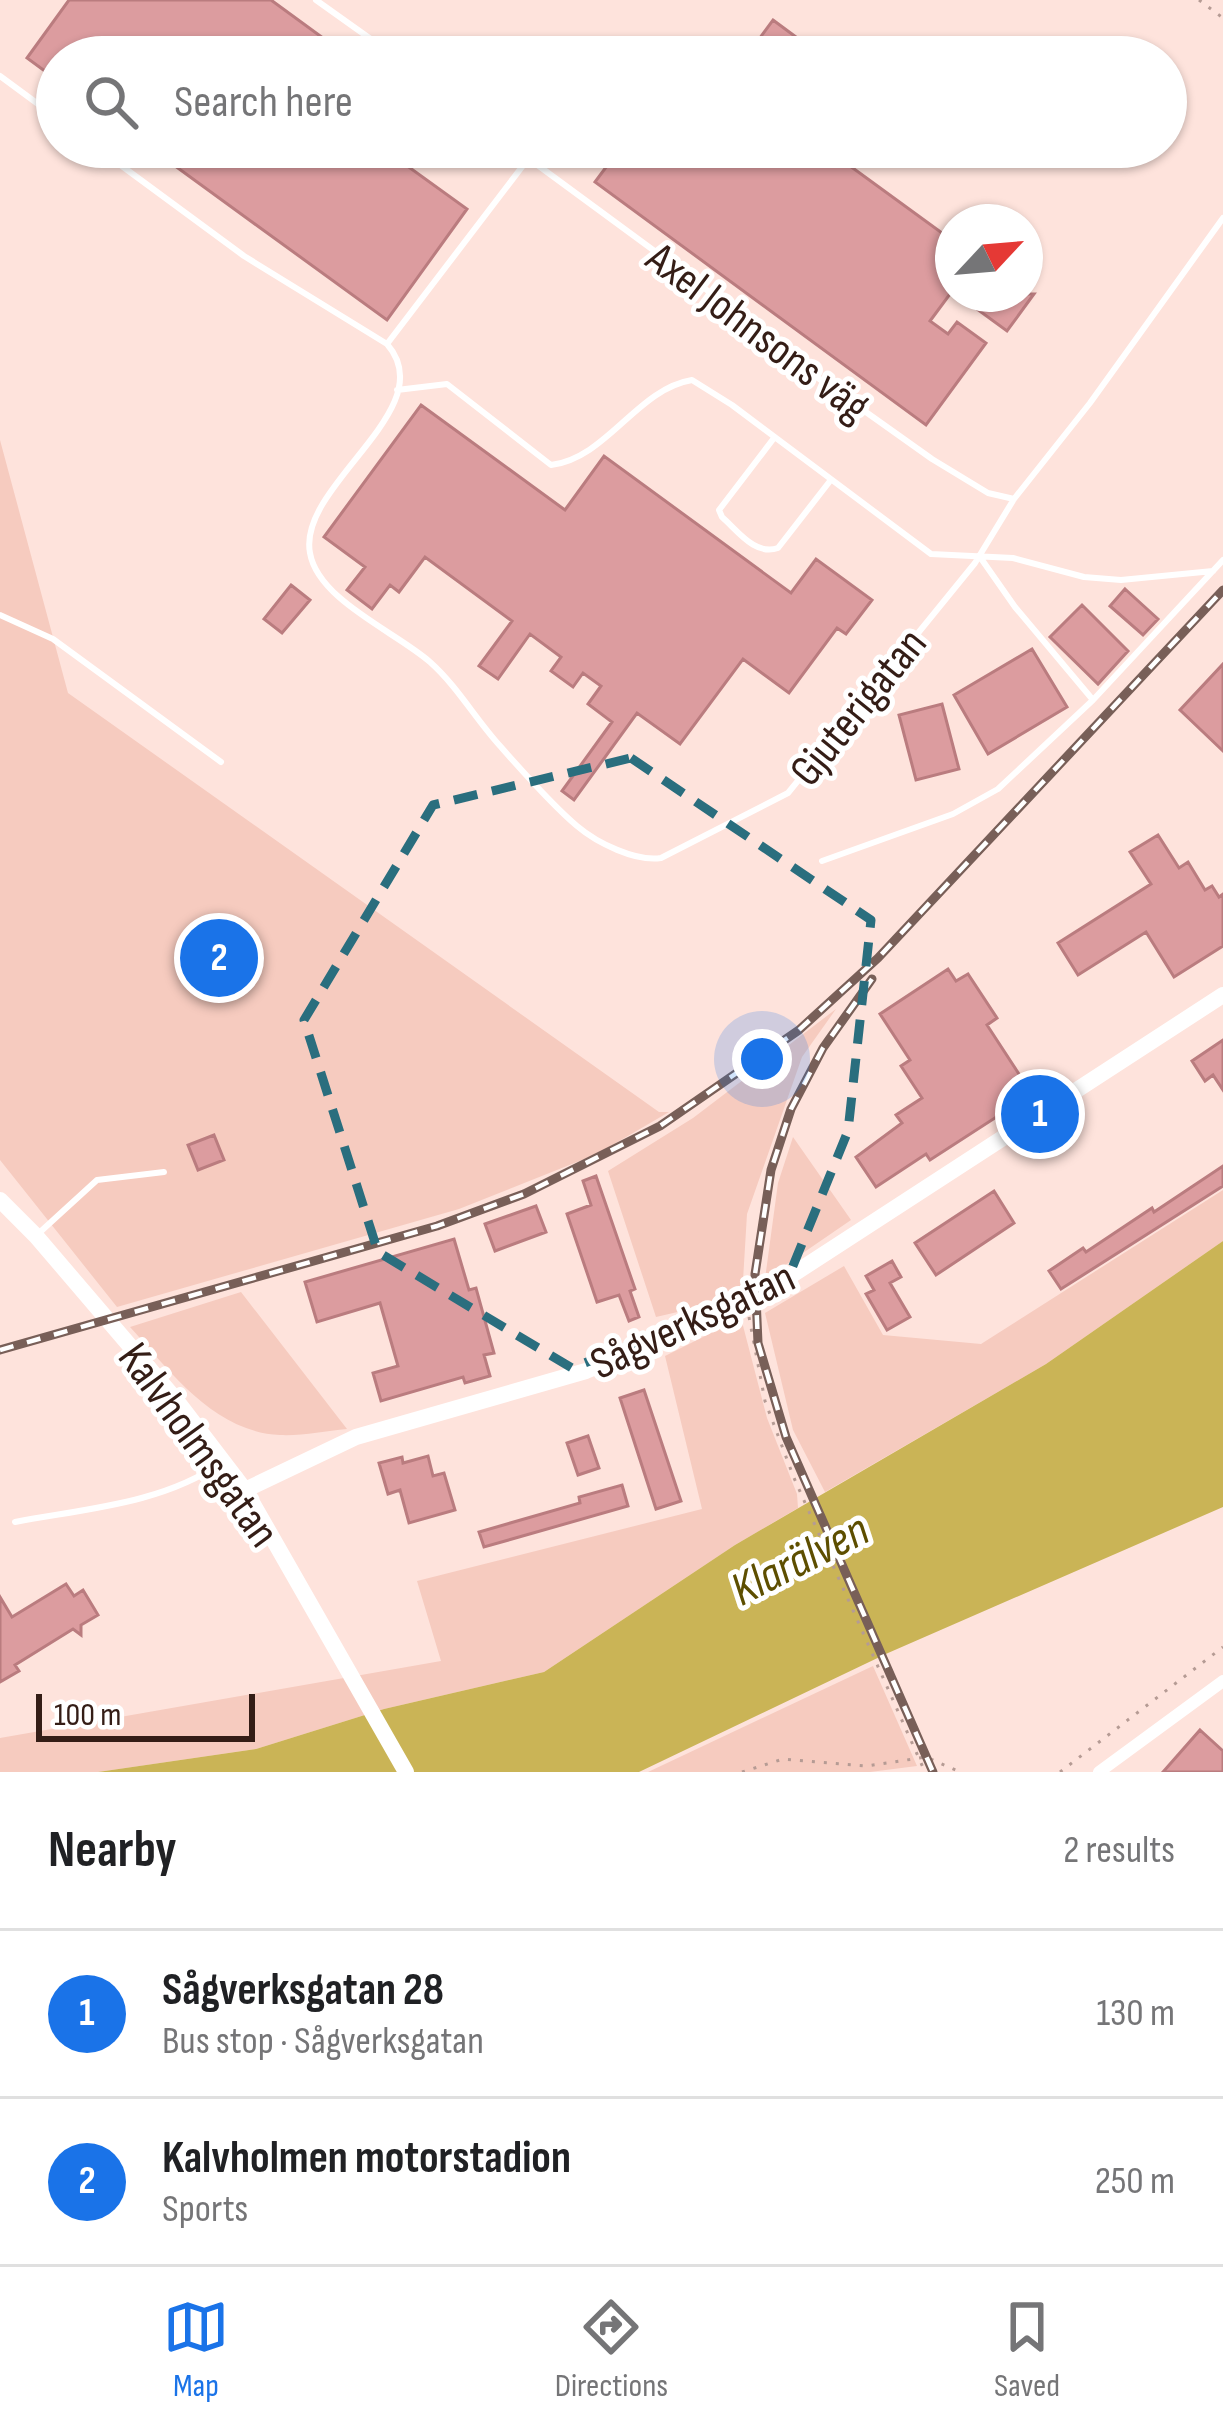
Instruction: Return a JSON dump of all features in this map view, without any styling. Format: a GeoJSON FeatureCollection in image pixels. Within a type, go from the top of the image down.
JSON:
{"type":"FeatureCollection","features":[{"type":"Feature","properties":{"kind":"street","name":"Sågverksgatan"},"geometry":{"type":"LineString","coordinates":[[245,1490],[356,1437],[586,1372],[747,1303],[1223,995]]}},
{"type":"Feature","properties":{"kind":"street","name":"Kalvholmsgatan"},"geometry":{"type":"LineString","coordinates":[[0,1200],[36,1236],[245,1490],[406,1772]]}},
{"type":"Feature","properties":{"kind":"street"},"geometry":{"type":"LineString","coordinates":[[1099,1772],[1223,1682]]}},
{"type":"Feature","properties":{"kind":"lane"},"geometry":{"type":"LineString","coordinates":[[316,0],[367,36]]}},
{"type":"Feature","properties":{"kind":"lane"},"geometry":{"type":"LineString","coordinates":[[0,76],[36,103]]}},
{"type":"Feature","properties":{"kind":"lane"},"geometry":{"type":"LineString","coordinates":[[125,168],[244,256],[388,344],[397,361],[397,390],[443,382],[551,465],[582,455],[671,387],[692,380],[920,550],[945,556],[1013,558],[1084,578],[1121,580],[1213,571]]}},
{"type":"Feature","properties":{"kind":"lane"},"geometry":{"type":"LineString","coordinates":[[388,344],[521,168]]}},
{"type":"Feature","properties":{"kind":"lane","name":"Axel Johnsons väg"},"geometry":{"type":"LineString","coordinates":[[540,168],[932,459],[988,493],[1014,499]]}},
{"type":"Feature","properties":{"kind":"lane","name":"Gjuterigatan"},"geometry":{"type":"LineString","coordinates":[[397,390],[388,417],[318,511],[308,542],[312,564],[329,589],[428,661],[500,747],[579,829],[625,853],[661,858],[788,793],[979,556],[1014,499],[1090,403],[1223,218]]}},
{"type":"Feature","properties":{"kind":"lane"},"geometry":{"type":"LineString","coordinates":[[774,437],[719,510],[758,548],[767,552],[778,548],[830,481]]}},
{"type":"Feature","properties":{"kind":"lane"},"geometry":{"type":"LineString","coordinates":[[979,556],[1093,700]]}},
{"type":"Feature","properties":{"kind":"lane"},"geometry":{"type":"LineString","coordinates":[[821,861],[980,802],[1093,700],[1223,560]]}},
{"type":"Feature","properties":{"kind":"lane"},"geometry":{"type":"LineString","coordinates":[[0,615],[53,639],[221,763]]}},
{"type":"Feature","properties":{"kind":"lane"},"geometry":{"type":"LineString","coordinates":[[36,1236],[98,1180],[164,1172]]}},
{"type":"Feature","properties":{"kind":"lane"},"geometry":{"type":"LineString","coordinates":[[15,1522],[169,1490],[198,1479],[224,1461]]}},
{"type":"Feature","properties":{"kind":"path"},"geometry":{"type":"LineString","coordinates":[[1198,0],[1223,18]]}},
{"type":"Feature","properties":{"kind":"path"},"geometry":{"type":"LineString","coordinates":[[747,1303],[765,1400],[794,1478],[926,1772]]}},
{"type":"Feature","properties":{"kind":"path"},"geometry":{"type":"LineString","coordinates":[[1060,1772],[1223,1647]]}},
{"type":"Feature","properties":{"kind":"path"},"geometry":{"type":"LineString","coordinates":[[742,1772],[783,1759],[867,1766],[926,1757],[960,1772]]}},
{"type":"Feature","properties":{"kind":"highlighted area"},"geometry":{"type":"Polygon","coordinates":[[[631,758],[871,920],[848,1131],[786,1283],[572,1368],[378,1252],[304,1020],[433,805],[631,758]]]}},
{"type":"Feature","properties":{"kind":"shaded area"},"geometry":{"type":"Polygon","coordinates":[[[0,440],[68,693],[659,1112],[669,1112],[597,1154],[459,1209],[117,1307],[0,1160],[0,440]]]}},
{"type":"Feature","properties":{"kind":"shaded area"},"geometry":{"type":"Polygon","coordinates":[[[836,1009],[802,1057],[747,1214],[742,1297],[656,1317],[608,1171],[693,1118],[836,1009]]]}},
{"type":"Feature","properties":{"kind":"shaded area"},"geometry":{"type":"Polygon","coordinates":[[[793,1137],[851,1220],[765,1279],[778,1183],[793,1137]]]}},
{"type":"Feature","properties":{"kind":"shaded area"},"geometry":{"type":"Polygon","coordinates":[[[1223,1190],[1223,1241],[1046,1364],[825,1492],[793,1430],[765,1313],[844,1266],[883,1335],[981,1344],[1223,1190]]]}},
{"type":"Feature","properties":{"kind":"shaded area"},"geometry":{"type":"Polygon","coordinates":[[[241,1292],[347,1429],[280,1435],[234,1423],[195,1396],[130,1327],[241,1292]]]}},
{"type":"Feature","properties":{"kind":"shaded area"},"geometry":{"type":"Polygon","coordinates":[[[741,1318],[767,1418],[797,1494],[798,1508],[544,1672],[384,1709],[256,1749],[98,1772],[0,1772],[0,1738],[441,1661],[417,1581],[702,1509],[665,1356],[741,1318]]]}},
{"type":"Feature","properties":{"kind":"shaded area"},"geometry":{"type":"Polygon","coordinates":[[[873,1666],[917,1766],[870,1772],[648,1772],[873,1666]]]}},
{"type":"Feature","properties":{"kind":"water","name":"Klarälven"},"geometry":{"type":"Polygon","coordinates":[[[1223,1241],[1223,1507],[888,1653],[639,1772],[98,1772],[256,1749],[384,1709],[544,1672],[735,1545],[1046,1364],[1223,1241]]]}},
{"type":"Feature","properties":{"kind":"building"},"geometry":{"type":"Polygon","coordinates":[[[69,0],[271,0],[320,36],[43,36],[69,0]]]}},
{"type":"Feature","properties":{"kind":"building"},"geometry":{"type":"Polygon","coordinates":[[[773,20],[795,36],[761,36],[773,20]]]}},
{"type":"Feature","properties":{"kind":"building"},"geometry":{"type":"Polygon","coordinates":[[[178,168],[410,168],[467,209],[387,320],[178,168]]]}},
{"type":"Feature","properties":{"kind":"building"},"geometry":{"type":"Polygon","coordinates":[[[605,168],[853,168],[935,228],[937,312],[930,321],[948,334],[957,322],[986,343],[926,425],[595,182],[605,168]]]}},
{"type":"Feature","properties":{"kind":"building"},"geometry":{"type":"Polygon","coordinates":[[[981,312],[1021,312],[1007,331],[981,312]]]}},
{"type":"Feature","properties":{"kind":"building"},"geometry":{"type":"Polygon","coordinates":[[[421,405],[565,510],[604,456],[791,593],[816,559],[872,600],[846,634],[837,628],[789,693],[743,659],[680,744],[637,713],[574,800],[562,791],[612,722],[588,704],[601,686],[583,673],[573,687],[551,671],[561,657],[530,634],[498,679],[479,666],[512,621],[425,557],[399,592],[390,585],[372,609],[347,590],[365,567],[324,537],[421,405]]]}},
{"type":"Feature","properties":{"kind":"building"},"geometry":{"type":"Polygon","coordinates":[[[291,585],[310,600],[282,633],[264,619],[291,585]]]}},
{"type":"Feature","properties":{"kind":"building"},"geometry":{"type":"Polygon","coordinates":[[[1125,589],[1158,619],[1143,635],[1110,606],[1125,589]]]}},
{"type":"Feature","properties":{"kind":"building"},"geometry":{"type":"Polygon","coordinates":[[[1082,605],[1128,651],[1098,684],[1050,637],[1082,605]]]}},
{"type":"Feature","properties":{"kind":"building"},"geometry":{"type":"Polygon","coordinates":[[[1032,649],[1067,707],[988,754],[954,695],[1032,649]]]}},
{"type":"Feature","properties":{"kind":"building"},"geometry":{"type":"Polygon","coordinates":[[[1223,664],[1223,751],[1180,710],[1223,664]]]}},
{"type":"Feature","properties":{"kind":"building"},"geometry":{"type":"Polygon","coordinates":[[[942,704],[959,769],[916,780],[899,715],[942,704]]]}},
{"type":"Feature","properties":{"kind":"building"},"geometry":{"type":"Polygon","coordinates":[[[1158,835],[1179,868],[1188,862],[1205,890],[1212,886],[1219,897],[1223,894],[1223,946],[1174,977],[1146,932],[1078,975],[1058,943],[1151,884],[1130,852],[1158,835]]]}},
{"type":"Feature","properties":{"kind":"building"},"geometry":{"type":"Polygon","coordinates":[[[948,969],[956,981],[968,974],[997,1018],[987,1025],[1032,1094],[930,1160],[926,1154],[876,1187],[856,1157],[902,1123],[896,1115],[922,1098],[901,1066],[910,1060],[880,1014],[948,969]]]}},
{"type":"Feature","properties":{"kind":"building"},"geometry":{"type":"Polygon","coordinates":[[[1223,1040],[1223,1090],[1213,1075],[1205,1081],[1192,1061],[1223,1040]]]}},
{"type":"Feature","properties":{"kind":"building"},"geometry":{"type":"Polygon","coordinates":[[[214,1135],[224,1160],[198,1170],[188,1145],[214,1135]]]}},
{"type":"Feature","properties":{"kind":"building"},"geometry":{"type":"Polygon","coordinates":[[[1223,1166],[1223,1186],[1061,1289],[1049,1271],[1152,1208],[1154,1212],[1223,1166]]]}},
{"type":"Feature","properties":{"kind":"building"},"geometry":{"type":"Polygon","coordinates":[[[596,1176],[635,1289],[630,1291],[639,1317],[629,1321],[619,1295],[597,1302],[567,1214],[591,1205],[583,1181],[596,1176]]]}},
{"type":"Feature","properties":{"kind":"building"},"geometry":{"type":"Polygon","coordinates":[[[994,1191],[1014,1223],[936,1275],[915,1243],[994,1191]]]}},
{"type":"Feature","properties":{"kind":"building"},"geometry":{"type":"Polygon","coordinates":[[[536,1206],[546,1232],[495,1251],[485,1224],[536,1206]]]}},
{"type":"Feature","properties":{"kind":"building"},"geometry":{"type":"Polygon","coordinates":[[[454,1239],[469,1290],[476,1288],[494,1353],[484,1355],[490,1376],[465,1383],[463,1377],[381,1401],[373,1373],[398,1366],[380,1303],[317,1322],[305,1282],[454,1239]]]}},
{"type":"Feature","properties":{"kind":"building"},"geometry":{"type":"Polygon","coordinates":[[[892,1261],[901,1277],[890,1283],[910,1317],[887,1330],[866,1294],[874,1290],[866,1276],[892,1261]]]}},
{"type":"Feature","properties":{"kind":"building"},"geometry":{"type":"Polygon","coordinates":[[[644,1390],[681,1501],[656,1509],[620,1398],[644,1390]]]}},
{"type":"Feature","properties":{"kind":"building"},"geometry":{"type":"Polygon","coordinates":[[[588,1436],[599,1468],[578,1475],[567,1443],[588,1436]]]}},
{"type":"Feature","properties":{"kind":"building"},"geometry":{"type":"Polygon","coordinates":[[[428,1456],[433,1476],[444,1473],[455,1510],[409,1523],[400,1490],[388,1494],[379,1463],[428,1456]]]}},
{"type":"Feature","properties":{"kind":"building"},"geometry":{"type":"Polygon","coordinates":[[[622,1485],[628,1506],[484,1547],[479,1532],[580,1503],[579,1497],[622,1485]]]}},
{"type":"Feature","properties":{"kind":"building"},"geometry":{"type":"Polygon","coordinates":[[[66,1584],[74,1596],[83,1590],[98,1615],[81,1625],[81,1635],[73,1629],[15,1665],[19,1671],[0,1682],[0,1597],[12,1617],[66,1584]]]}},
{"type":"Feature","properties":{"kind":"building"},"geometry":{"type":"Polygon","coordinates":[[[1200,1730],[1223,1751],[1223,1772],[1163,1772],[1200,1730]]]}},
{"type":"Feature","properties":{"kind":"railway"},"geometry":{"type":"LineString","coordinates":[[0,1350],[437,1226],[524,1194],[660,1126],[799,1030],[878,958],[1223,590]]}},
{"type":"Feature","properties":{"kind":"railway"},"geometry":{"type":"LineString","coordinates":[[872,979],[823,1048],[791,1109],[771,1170],[755,1274],[758,1343],[786,1437],[933,1772]]}},
{"type":"Feature","properties":{"kind":"place","name":"Kalvholmen motorstadion"},"geometry":{"type":"Point","coordinates":[219,958]}},
{"type":"Feature","properties":{"kind":"place","name":"Sågverksgatan 28"},"geometry":{"type":"Point","coordinates":[1040,1114]}}]}
